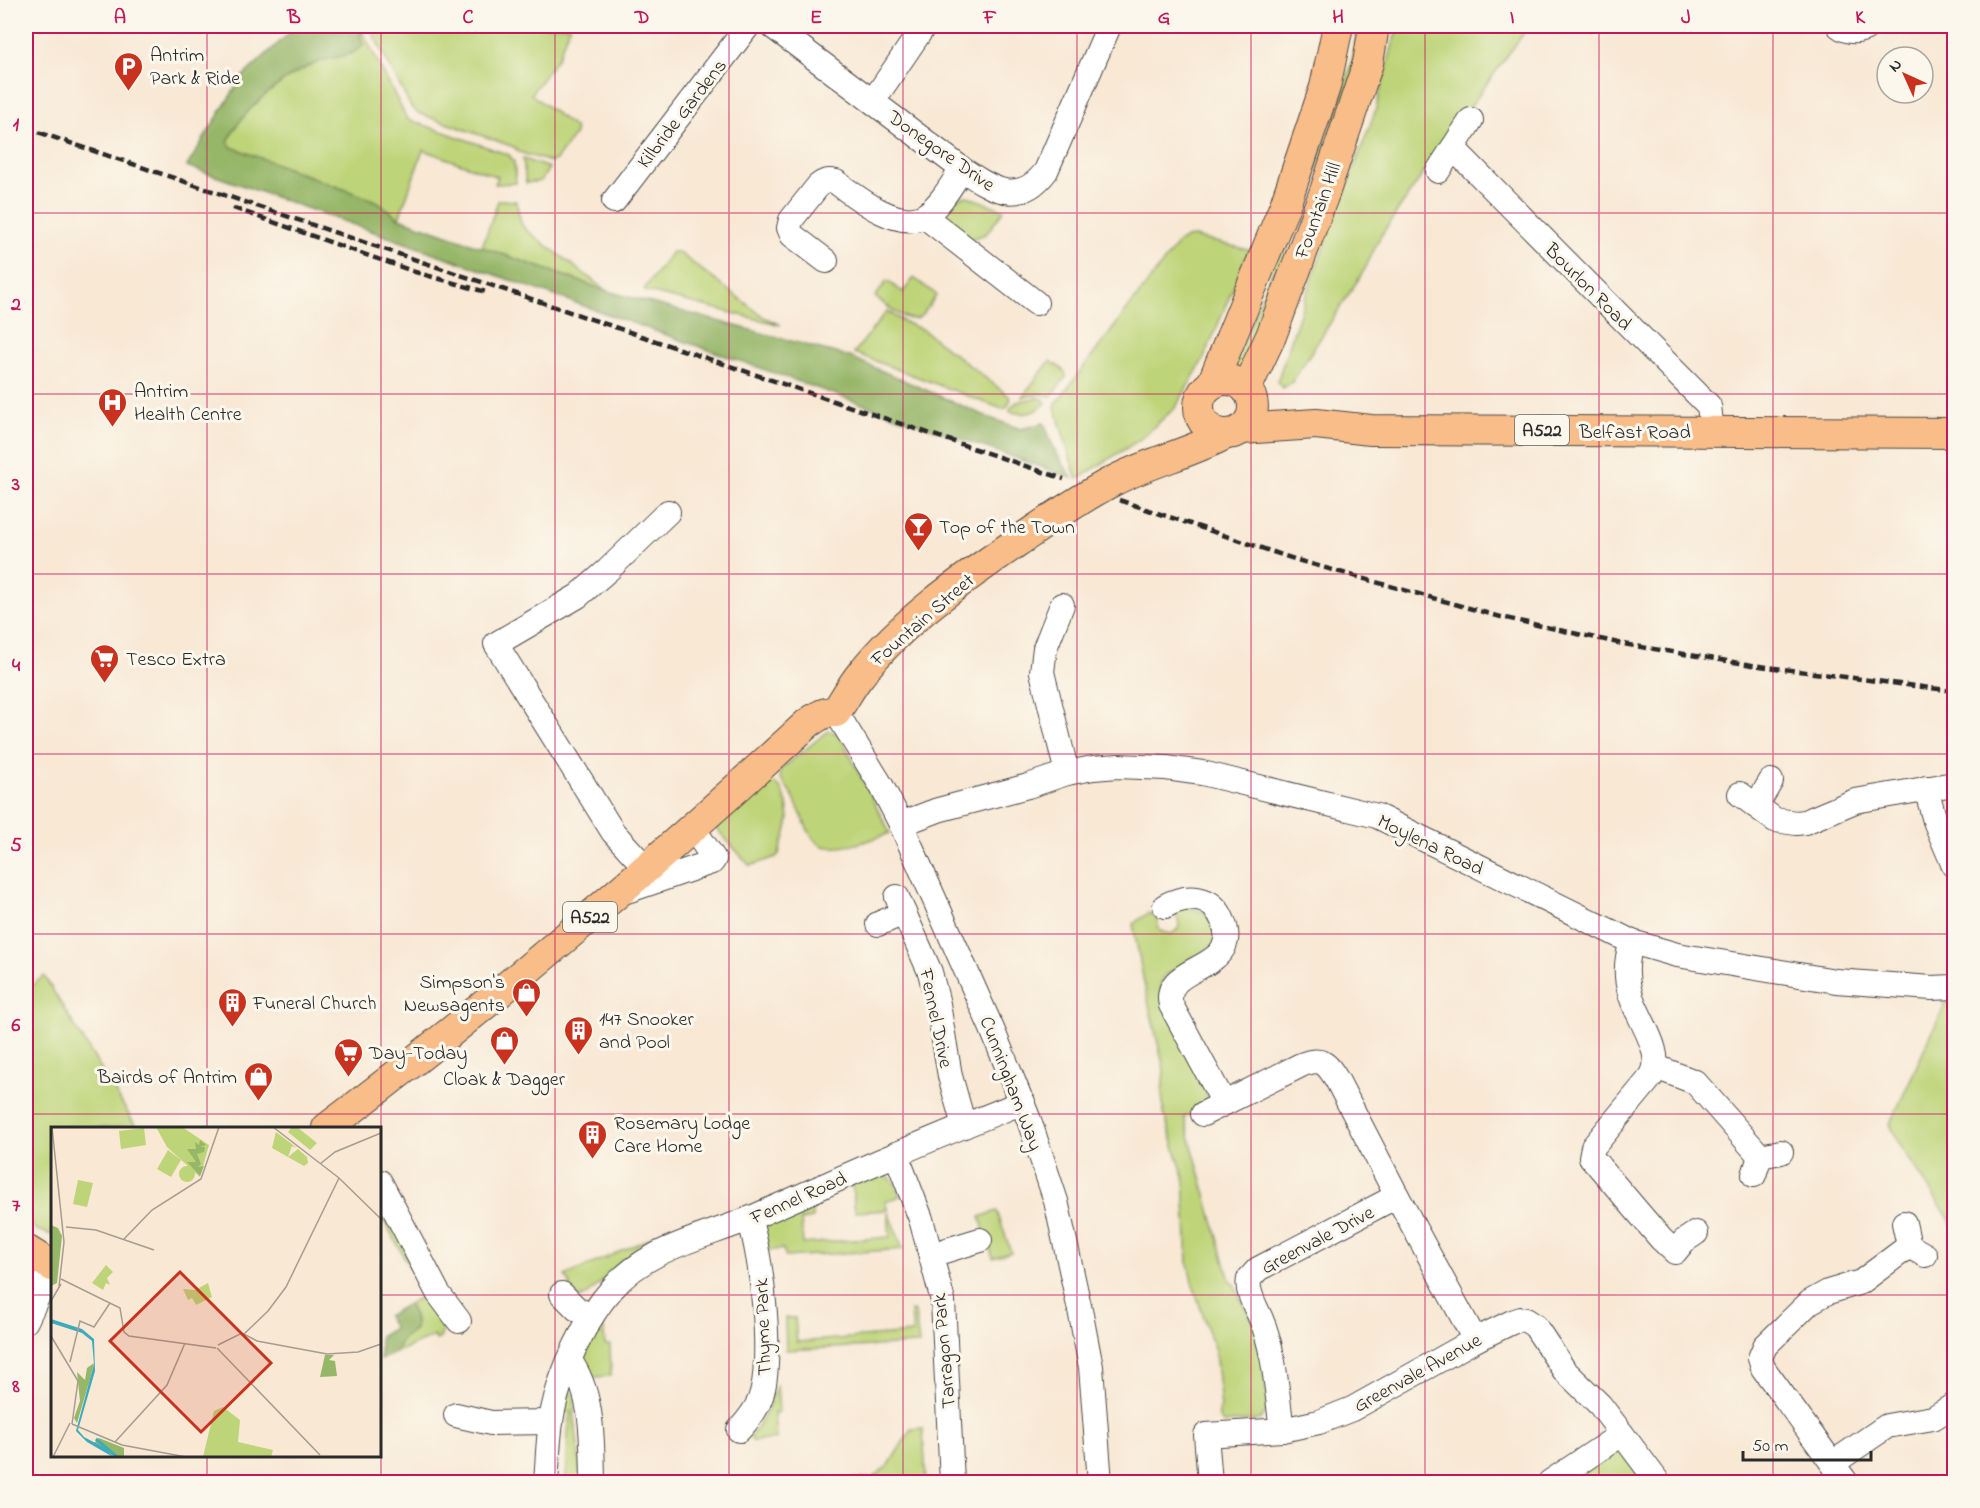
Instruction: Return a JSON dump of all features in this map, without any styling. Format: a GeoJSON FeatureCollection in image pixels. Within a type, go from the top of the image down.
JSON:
{"type":"FeatureCollection","features":[{"type":"Feature","properties":{"kind":"main road","name":"Fountain Hill"},"geometry":{"type":"LineString","coordinates":[[1206,392],[1285,205],[1325,87],[1338,26]]}},
{"type":"Feature","properties":{"kind":"main road","name":"Fountain Hill"},"geometry":{"type":"LineString","coordinates":[[1248,393],[1328,181],[1368,63],[1374,26]]}},
{"type":"Feature","properties":{"kind":"main road","name":"A522"},"geometry":{"type":"LineString","coordinates":[[1206,392],[1228,380],[1237,382],[1248,393]]}},
{"type":"Feature","properties":{"kind":"main road"},"geometry":{"type":"LineString","coordinates":[[1206,392],[1198,409],[1205,424],[1218,433],[1234,431],[1251,417],[1252,410],[1248,393]]}},
{"type":"Feature","properties":{"kind":"main road","name":"Fountain Street"},"geometry":{"type":"LineString","coordinates":[[1152,463],[1185,427],[1206,392]]}},
{"type":"Feature","properties":{"kind":"main road","name":"Belfast Road"},"geometry":{"type":"LineString","coordinates":[[1248,393],[1275,410],[1316,424]]}},
{"type":"Feature","properties":{"kind":"main road","name":"Belfast Road"},"geometry":{"type":"LineString","coordinates":[[1234,431],[1316,424],[1371,430],[1954,433]]}},
{"type":"Feature","properties":{"kind":"main road","name":"Fountain Street"},"geometry":{"type":"LineString","coordinates":[[836,712],[860,675],[883,649],[917,618],[993,559],[1089,495],[1152,463],[1199,448],[1234,431]]}},
{"type":"Feature","properties":{"kind":"main road","name":"A522"},"geometry":{"type":"LineString","coordinates":[[338,1125],[647,869],[808,723],[819,715],[836,712]]}},
{"type":"Feature","properties":{"kind":"main road"},"geometry":{"type":"LineString","coordinates":[[26,1250],[51,1265]]}},
{"type":"Feature","properties":{"kind":"street","name":"Kilbride Gardens"},"geometry":{"type":"LineString","coordinates":[[614,201],[748,26]]}},
{"type":"Feature","properties":{"kind":"street","name":"Donegore Drive"},"geometry":{"type":"LineString","coordinates":[[772,26],[986,186],[1009,192],[1025,189],[1042,176],[1051,163],[1109,26]]}},
{"type":"Feature","properties":{"kind":"street"},"geometry":{"type":"LineString","coordinates":[[873,101],[924,26]]}},
{"type":"Feature","properties":{"kind":"street"},"geometry":{"type":"LineString","coordinates":[[1839,26],[1850,31],[1858,31],[1869,26]]}},
{"type":"Feature","properties":{"kind":"street"},"geometry":{"type":"LineString","coordinates":[[1438,171],[1471,120]]}},
{"type":"Feature","properties":{"kind":"street","name":"Bourlon Road"},"geometry":{"type":"LineString","coordinates":[[1453,148],[1709,406],[1712,431]]}},
{"type":"Feature","properties":{"kind":"street"},"geometry":{"type":"LineString","coordinates":[[826,261],[792,235],[789,228],[792,220],[818,186],[830,180],[836,182],[872,207],[893,216],[912,218],[924,216],[941,199],[962,169]]}},
{"type":"Feature","properties":{"kind":"street"},"geometry":{"type":"LineString","coordinates":[[924,216],[1036,303]]}},
{"type":"Feature","properties":{"kind":"street"},"geometry":{"type":"LineString","coordinates":[[647,869],[613,832],[496,644],[578,596],[668,512]]}},
{"type":"Feature","properties":{"kind":"street"},"geometry":{"type":"LineString","coordinates":[[1062,606],[1046,648],[1042,672],[1067,773]]}},
{"type":"Feature","properties":{"kind":"street","name":"Cunningham Way"},"geometry":{"type":"LineString","coordinates":[[836,712],[881,785],[901,824],[1023,1102],[1056,1201],[1081,1315],[1091,1367],[1100,1482]]}},
{"type":"Feature","properties":{"kind":"street","name":"Moylena Road"},"geometry":{"type":"LineString","coordinates":[[901,824],[938,810],[1067,773],[1118,766],[1166,768],[1203,773],[1377,816],[1632,942],[1677,955],[1836,981],[1932,988],[1954,987]]}},
{"type":"Feature","properties":{"kind":"street"},"geometry":{"type":"LineString","coordinates":[[1772,781],[1748,800],[1775,820],[1796,823],[1805,822],[1855,801],[1954,784]]}},
{"type":"Feature","properties":{"kind":"street"},"geometry":{"type":"LineString","coordinates":[[1926,788],[1935,821],[1954,866]]}},
{"type":"Feature","properties":{"kind":"street"},"geometry":{"type":"LineString","coordinates":[[617,894],[712,862],[714,859],[693,828]]}},
{"type":"Feature","properties":{"kind":"street"},"geometry":{"type":"LineString","coordinates":[[1165,906],[1184,898],[1200,898],[1216,909],[1225,925],[1227,936],[1223,950],[1208,963],[1177,981],[1170,989],[1168,996],[1224,1103]]}},
{"type":"Feature","properties":{"kind":"street","name":"Fennel Drive"},"geometry":{"type":"LineString","coordinates":[[878,924],[900,905],[930,972],[938,1004],[950,1076],[964,1126]]}},
{"type":"Feature","properties":{"kind":"street"},"geometry":{"type":"LineString","coordinates":[[1632,942],[1627,960],[1628,984],[1631,999],[1654,1049],[1656,1067],[1651,1077],[1593,1147],[1591,1157],[1660,1239],[1675,1252],[1684,1241],[1696,1233]]}},
{"type":"Feature","properties":{"kind":"street","name":"Greenvale Drive"},"geometry":{"type":"LineString","coordinates":[[1203,1114],[1307,1062],[1316,1060],[1325,1064],[1336,1080],[1475,1340]]}},
{"type":"Feature","properties":{"kind":"street"},"geometry":{"type":"LineString","coordinates":[[1656,1067],[1695,1082],[1765,1161]]}},
{"type":"Feature","properties":{"kind":"street","name":"Fennel Road"},"geometry":{"type":"LineString","coordinates":[[546,1482],[551,1422],[570,1361],[592,1316],[614,1287],[640,1263],[680,1244],[749,1219],[896,1154],[1023,1102]]}},
{"type":"Feature","properties":{"kind":"street","name":"Tarragon Park"},"geometry":{"type":"LineString","coordinates":[[896,1154],[921,1219],[943,1301],[952,1482]]}},
{"type":"Feature","properties":{"kind":"street"},"geometry":{"type":"LineString","coordinates":[[381,1184],[438,1293],[459,1321]]}},
{"type":"Feature","properties":{"kind":"street","name":"Greenvale Drive"},"geometry":{"type":"LineString","coordinates":[[1282,1430],[1270,1346],[1248,1288],[1250,1277],[1258,1269],[1397,1196]]}},
{"type":"Feature","properties":{"kind":"street","name":"Thyme Park"},"geometry":{"type":"LineString","coordinates":[[740,1430],[760,1402],[766,1373],[766,1343],[759,1260],[755,1234],[749,1219]]}},
{"type":"Feature","properties":{"kind":"street"},"geometry":{"type":"LineString","coordinates":[[931,1255],[980,1240]]}},
{"type":"Feature","properties":{"kind":"street"},"geometry":{"type":"LineString","coordinates":[[1913,1242],[1861,1282],[1828,1292],[1810,1302],[1762,1351],[1760,1358],[1763,1368],[1840,1473],[1887,1426],[1933,1418],[1954,1405]]}},
{"type":"Feature","properties":{"kind":"street"},"geometry":{"type":"LineString","coordinates":[[26,1321],[51,1268]]}},
{"type":"Feature","properties":{"kind":"street"},"geometry":{"type":"LineString","coordinates":[[562,1294],[577,1309],[592,1316]]}},
{"type":"Feature","properties":{"kind":"street","name":"Greenvale Avenue"},"geometry":{"type":"LineString","coordinates":[[1210,1482],[1206,1425],[1282,1430],[1319,1422],[1352,1409],[1475,1340],[1516,1320],[1526,1320],[1539,1331],[1564,1370],[1600,1405],[1658,1482]]}},
{"type":"Feature","properties":{"kind":"street"},"geometry":{"type":"LineString","coordinates":[[570,1361],[578,1372],[587,1396],[593,1482]]}},
{"type":"Feature","properties":{"kind":"street"},"geometry":{"type":"LineString","coordinates":[[456,1415],[491,1423],[551,1422]]}},
{"type":"Feature","properties":{"kind":"street"},"geometry":{"type":"LineString","coordinates":[[1550,1482],[1622,1434]]}},
{"type":"Feature","properties":{"kind":"green space"},"geometry":{"type":"Polygon","coordinates":[[[297,26],[362,26],[363,33],[360,33],[363,45],[350,54],[321,61],[308,67],[267,93],[235,129],[228,142],[231,147],[378,202],[399,218],[607,291],[850,357],[990,418],[1021,429],[1044,423],[1055,451],[1072,478],[187,166],[242,77],[297,26]]]}},
{"type":"Feature","properties":{"kind":"green space"},"geometry":{"type":"Polygon","coordinates":[[[373,26],[570,26],[557,59],[531,94],[575,128],[575,134],[556,160],[551,162],[418,113],[411,107],[372,32],[373,26]]]}},
{"type":"Feature","properties":{"kind":"green space"},"geometry":{"type":"Polygon","coordinates":[[[1358,26],[1366,26],[1359,57],[1242,371],[1233,368],[1334,119],[1353,57],[1358,26]]]}},
{"type":"Feature","properties":{"kind":"green space"},"geometry":{"type":"Polygon","coordinates":[[[1401,26],[1529,26],[1448,137],[1380,237],[1365,269],[1292,382],[1283,388],[1277,382],[1311,281],[1375,112],[1395,36],[1401,26]]]}},
{"type":"Feature","properties":{"kind":"green space"},"geometry":{"type":"Polygon","coordinates":[[[359,33],[363,33],[407,119],[509,155],[514,162],[516,183],[495,184],[498,177],[423,150],[399,218],[378,202],[231,147],[228,142],[241,119],[273,88],[308,66],[361,48],[363,45],[359,33]]]}},
{"type":"Feature","properties":{"kind":"green space"},"geometry":{"type":"Polygon","coordinates":[[[523,159],[549,168],[541,181],[526,183],[523,159]]]}},
{"type":"Feature","properties":{"kind":"green space"},"geometry":{"type":"Polygon","coordinates":[[[967,196],[1004,210],[986,234],[970,239],[946,221],[948,207],[958,198],[967,196]]]}},
{"type":"Feature","properties":{"kind":"green space"},"geometry":{"type":"Polygon","coordinates":[[[500,200],[516,201],[521,223],[525,229],[607,291],[482,247],[500,200]]]}},
{"type":"Feature","properties":{"kind":"green space"},"geometry":{"type":"Polygon","coordinates":[[[1194,237],[1249,250],[1204,358],[1176,407],[1139,440],[1078,479],[1055,407],[1057,402],[1178,243],[1186,238],[1194,237]]]}},
{"type":"Feature","properties":{"kind":"green space"},"geometry":{"type":"Polygon","coordinates":[[[672,252],[678,252],[764,317],[781,325],[645,291],[644,289],[672,252]]]}},
{"type":"Feature","properties":{"kind":"green space"},"geometry":{"type":"Polygon","coordinates":[[[914,278],[937,295],[918,318],[902,316],[875,297],[887,281],[903,292],[914,278]]]}},
{"type":"Feature","properties":{"kind":"green space"},"geometry":{"type":"Polygon","coordinates":[[[887,311],[923,330],[1009,396],[1011,399],[1006,408],[1002,409],[854,353],[887,311]]]}},
{"type":"Feature","properties":{"kind":"green space"},"geometry":{"type":"Polygon","coordinates":[[[1050,361],[1063,369],[1066,377],[1051,396],[1040,394],[1022,397],[1050,361]]]}},
{"type":"Feature","properties":{"kind":"green space"},"geometry":{"type":"Polygon","coordinates":[[[1043,399],[1046,403],[1030,413],[1010,412],[1011,407],[1017,402],[1043,399]]]}},
{"type":"Feature","properties":{"kind":"green space"},"geometry":{"type":"Polygon","coordinates":[[[828,731],[839,734],[890,833],[843,847],[824,846],[810,834],[793,797],[780,778],[779,771],[828,731]]]}},
{"type":"Feature","properties":{"kind":"green space"},"geometry":{"type":"Polygon","coordinates":[[[768,781],[771,784],[775,783],[781,789],[787,804],[789,819],[779,854],[750,866],[715,827],[768,781]]]}},
{"type":"Feature","properties":{"kind":"green space"},"geometry":{"type":"Polygon","coordinates":[[[1180,905],[1214,915],[1216,944],[1165,976],[1161,990],[1209,1100],[1184,1117],[1230,1281],[1234,1284],[1258,1329],[1268,1403],[1266,1412],[1260,1420],[1223,1423],[1219,1416],[1221,1407],[1215,1351],[1188,1263],[1184,1177],[1164,1114],[1162,1093],[1164,1069],[1133,924],[1148,913],[1152,914],[1156,918],[1160,931],[1171,934],[1179,928],[1176,914],[1180,905]]]}},
{"type":"Feature","properties":{"kind":"green space"},"geometry":{"type":"Polygon","coordinates":[[[44,976],[136,1127],[51,1127],[51,1235],[37,1230],[26,1222],[26,990],[44,976]]]}},
{"type":"Feature","properties":{"kind":"green space"},"geometry":{"type":"Polygon","coordinates":[[[1954,999],[1954,1226],[1898,1142],[1890,1124],[1947,1000],[1954,999]]]}},
{"type":"Feature","properties":{"kind":"green space"},"geometry":{"type":"Polygon","coordinates":[[[879,1173],[893,1181],[900,1196],[885,1202],[888,1210],[855,1212],[852,1184],[879,1173]]]}},
{"type":"Feature","properties":{"kind":"green space"},"geometry":{"type":"Polygon","coordinates":[[[810,1200],[813,1218],[801,1220],[803,1244],[890,1237],[888,1212],[903,1249],[786,1257],[783,1249],[764,1251],[763,1227],[766,1221],[810,1200]]]}},
{"type":"Feature","properties":{"kind":"green space"},"geometry":{"type":"Polygon","coordinates":[[[381,1203],[443,1315],[445,1325],[440,1338],[436,1340],[434,1336],[395,1353],[402,1339],[415,1329],[414,1316],[408,1304],[425,1295],[381,1215],[381,1203]]]}},
{"type":"Feature","properties":{"kind":"green space"},"geometry":{"type":"Polygon","coordinates":[[[997,1211],[1011,1252],[993,1258],[980,1217],[997,1211]]]}},
{"type":"Feature","properties":{"kind":"green space"},"geometry":{"type":"Polygon","coordinates":[[[695,1218],[694,1226],[633,1253],[587,1295],[581,1298],[572,1296],[569,1281],[565,1276],[695,1218]]]}},
{"type":"Feature","properties":{"kind":"green space"},"geometry":{"type":"Polygon","coordinates":[[[408,1304],[414,1316],[415,1329],[402,1339],[395,1353],[381,1360],[381,1336],[394,1328],[387,1316],[408,1304]]]}},
{"type":"Feature","properties":{"kind":"green space"},"geometry":{"type":"Polygon","coordinates":[[[911,1311],[915,1312],[919,1344],[786,1350],[785,1318],[795,1318],[797,1342],[913,1333],[911,1311]]]}},
{"type":"Feature","properties":{"kind":"green space"},"geometry":{"type":"Polygon","coordinates":[[[603,1321],[605,1345],[610,1345],[611,1376],[591,1377],[581,1360],[603,1321]]]}},
{"type":"Feature","properties":{"kind":"green space"},"geometry":{"type":"Polygon","coordinates":[[[777,1385],[779,1412],[774,1413],[776,1439],[752,1441],[750,1437],[766,1413],[777,1385]]]}},
{"type":"Feature","properties":{"kind":"green space"},"geometry":{"type":"Polygon","coordinates":[[[569,1390],[575,1396],[574,1412],[582,1482],[566,1482],[571,1412],[562,1412],[569,1390]]]}},
{"type":"Feature","properties":{"kind":"green space"},"geometry":{"type":"Polygon","coordinates":[[[923,1428],[926,1482],[832,1482],[831,1480],[872,1478],[889,1465],[911,1429],[923,1428]]]}},
{"type":"Feature","properties":{"kind":"green space"},"geometry":{"type":"Polygon","coordinates":[[[1618,1447],[1644,1482],[1566,1482],[1618,1447]]]}},
{"type":"Feature","properties":{"kind":"railway"},"geometry":{"type":"LineString","coordinates":[[26,128],[1064,479]]}},
{"type":"Feature","properties":{"kind":"railway"},"geometry":{"type":"LineString","coordinates":[[233,208],[415,272],[486,292]]}},
{"type":"Feature","properties":{"kind":"railway"},"geometry":{"type":"LineString","coordinates":[[1119,500],[1297,560],[1501,617],[1623,644],[1752,665],[1954,691]]}},
{"type":"Feature","properties":{"kind":"place","name":"Antrim Park & Ride"},"geometry":{"type":"Point","coordinates":[129,92]}},
{"type":"Feature","properties":{"kind":"place","name":"Antrim Health Centre"},"geometry":{"type":"Point","coordinates":[113,428]}},
{"type":"Feature","properties":{"kind":"place","name":"Top of the Town"},"geometry":{"type":"Point","coordinates":[918,552]}},
{"type":"Feature","properties":{"kind":"place","name":"Tesco Extra"},"geometry":{"type":"Point","coordinates":[105,684]}},
{"type":"Feature","properties":{"kind":"place","name":"Simpson's Newsagents"},"geometry":{"type":"Point","coordinates":[526,1018]}},
{"type":"Feature","properties":{"kind":"place","name":"Funeral Church"},"geometry":{"type":"Point","coordinates":[232,1028]}},
{"type":"Feature","properties":{"kind":"place","name":"147 Snooker and Pool"},"geometry":{"type":"Point","coordinates":[578,1056]}},
{"type":"Feature","properties":{"kind":"place","name":"Cloak & Dagger"},"geometry":{"type":"Point","coordinates":[504,1066]}},
{"type":"Feature","properties":{"kind":"place","name":"Day-Today"},"geometry":{"type":"Point","coordinates":[348,1078]}},
{"type":"Feature","properties":{"kind":"place","name":"Bairds of Antrim"},"geometry":{"type":"Point","coordinates":[258,1102]}},
{"type":"Feature","properties":{"kind":"place","name":"Rosemary Lodge Care Home"},"geometry":{"type":"Point","coordinates":[593,1160]}}]}
